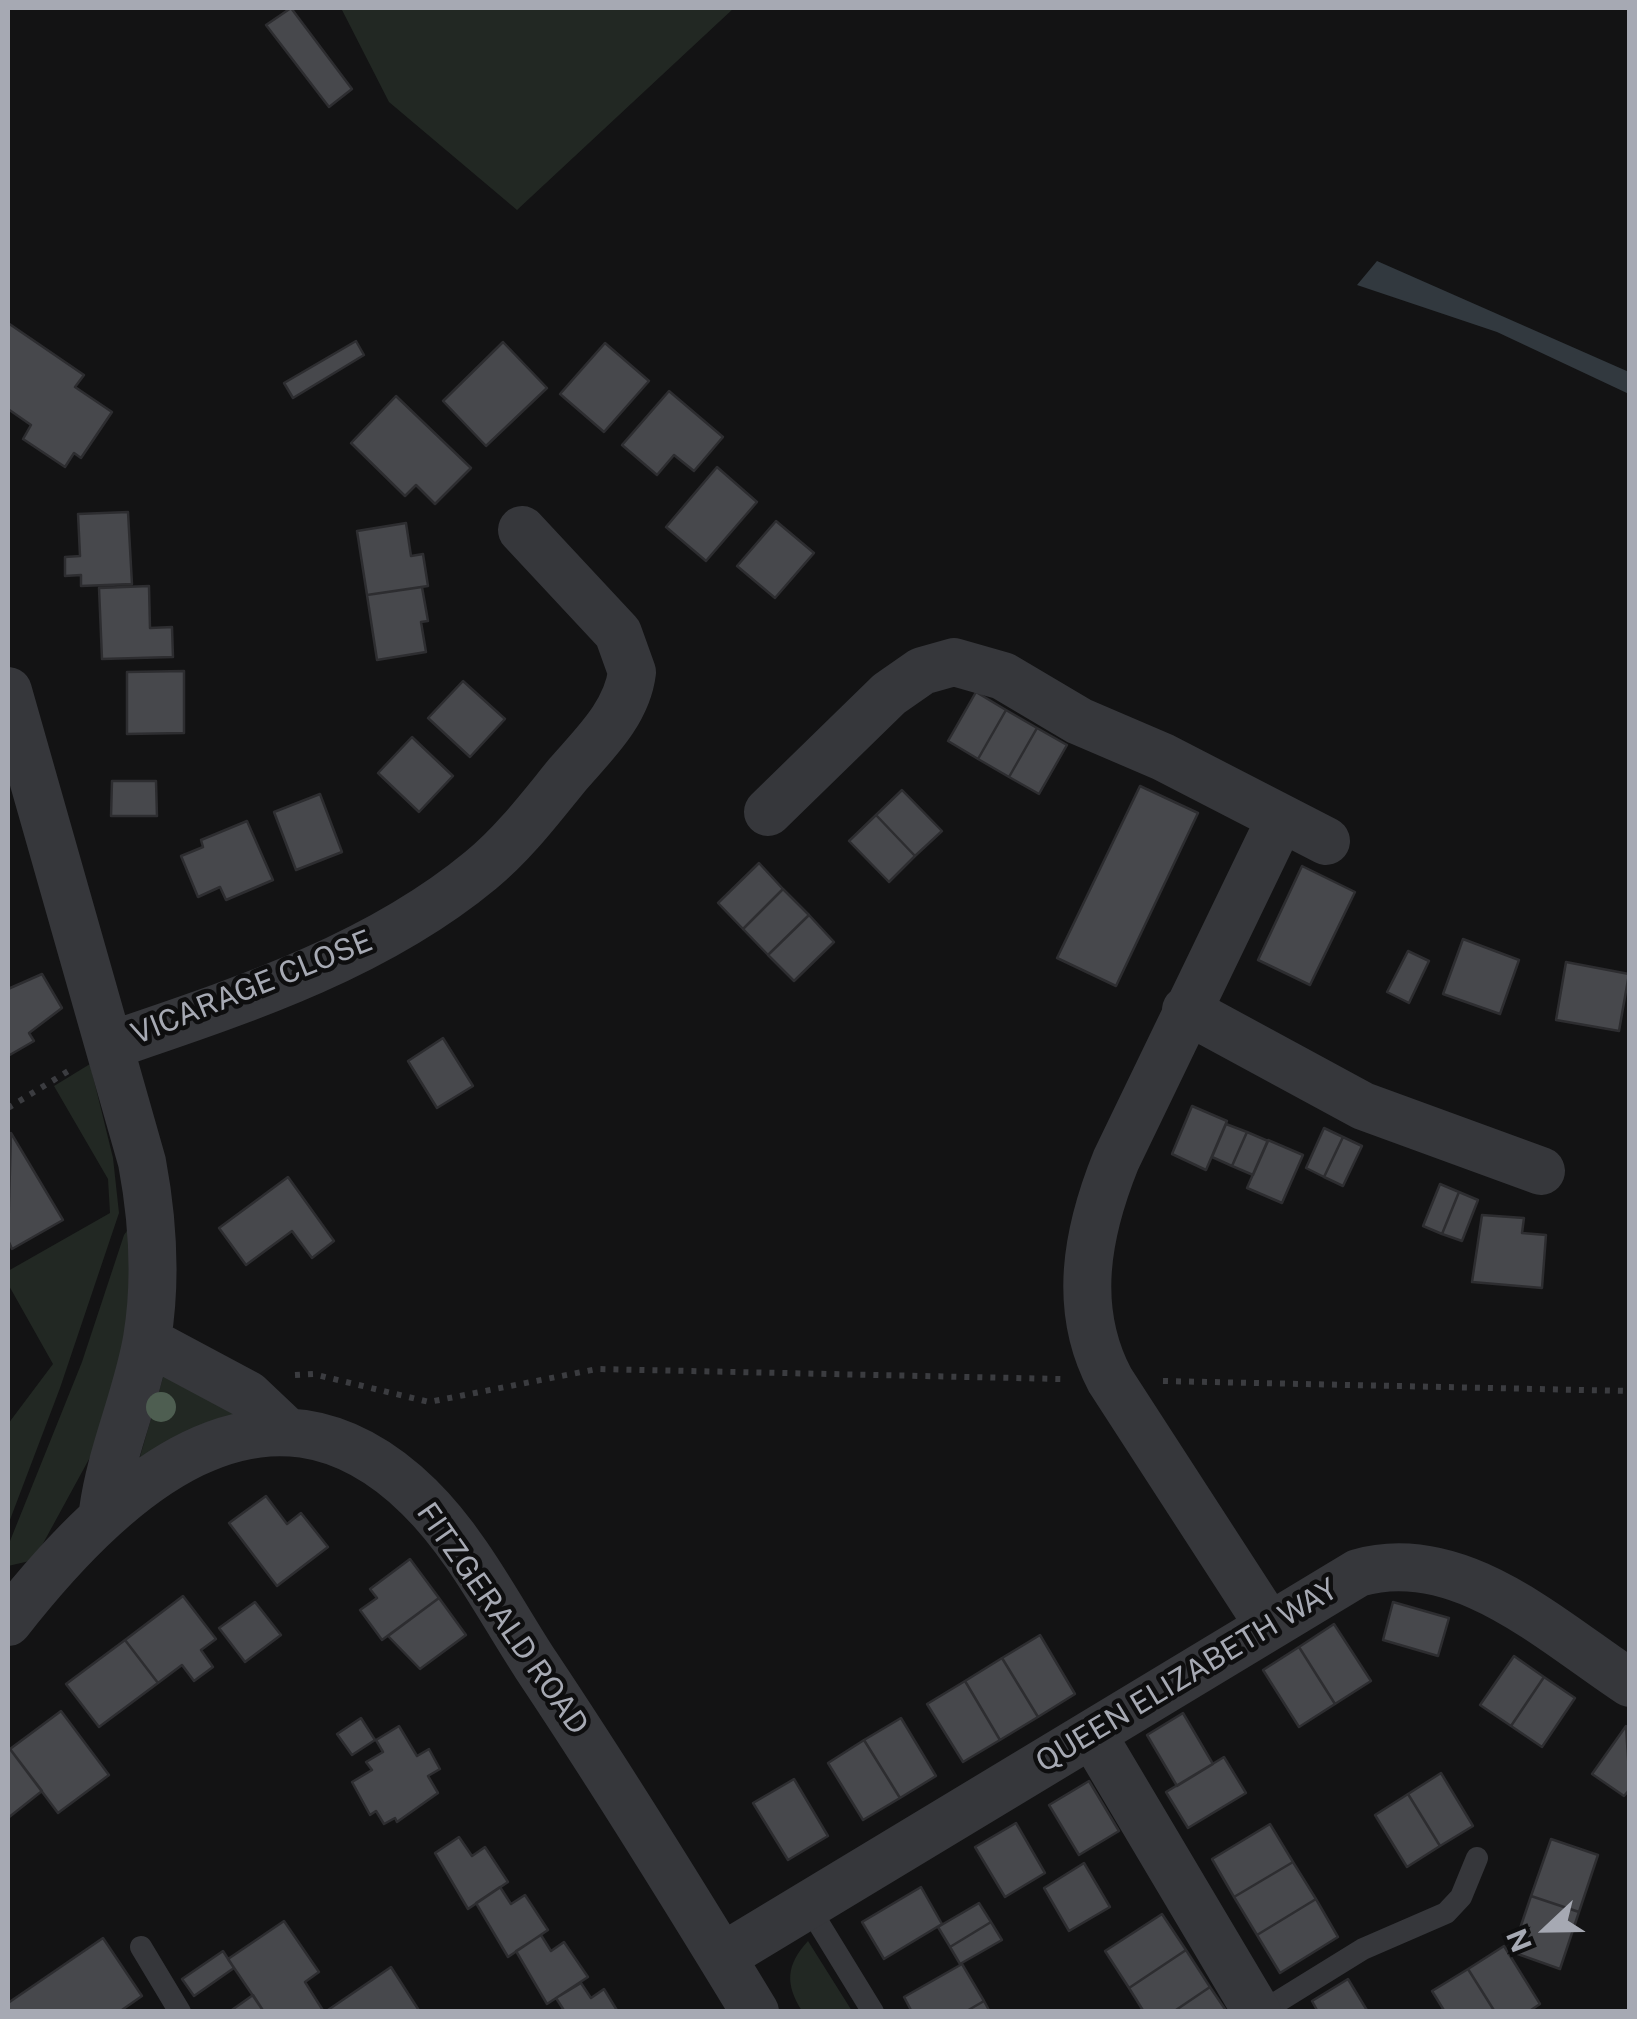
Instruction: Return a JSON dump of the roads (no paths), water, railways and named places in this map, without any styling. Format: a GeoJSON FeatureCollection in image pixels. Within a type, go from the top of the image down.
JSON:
{"type":"FeatureCollection","features":[{"type":"Feature","properties":{"kind":"street","name":"VICARAGE CLOSE"},"geometry":{"type":"LineString","coordinates":[[110,1046],[326,964],[442,900],[517,835],[613,720],[630,686],[628,654],[602,614],[522,530]]}},
{"type":"Feature","properties":{"kind":"street"},"geometry":{"type":"LineString","coordinates":[[768,812],[889,694],[922,670],[954,662],[1003,676],[1079,720],[1326,841]]}},
{"type":"Feature","properties":{"kind":"street"},"geometry":{"type":"LineString","coordinates":[[8,691],[110,1046],[150,1206],[152,1297],[147,1340],[104,1511]]}},
{"type":"Feature","properties":{"kind":"street"},"geometry":{"type":"LineString","coordinates":[[1268,1624],[1110,1380],[1089,1315],[1087,1251],[1110,1175],[1281,818]]}},
{"type":"Feature","properties":{"kind":"street"},"geometry":{"type":"LineString","coordinates":[[1186,1010],[1363,1106],[1541,1171]]}},
{"type":"Feature","properties":{"kind":"street"},"geometry":{"type":"LineString","coordinates":[[147,1340],[224,1380],[259,1404],[285,1430]]}},
{"type":"Feature","properties":{"kind":"street","name":"FITZGERALD ROAD"},"geometry":{"type":"LineString","coordinates":[[8,1622],[104,1511],[198,1452],[240,1437],[285,1430],[313,1434],[367,1458],[402,1482],[436,1517],[617,1786],[756,2012]]}},
{"type":"Feature","properties":{"kind":"street","name":"QUEEN ELIZABETH WAY"},"geometry":{"type":"LineString","coordinates":[[722,1957],[1358,1573],[1390,1567],[1452,1574],[1485,1589],[1630,1683]]}},
{"type":"Feature","properties":{"kind":"street"},"geometry":{"type":"LineString","coordinates":[[1092,1734],[1259,2012]]}},
{"type":"Feature","properties":{"kind":"lane"},"geometry":{"type":"LineString","coordinates":[[1259,2012],[1363,1949],[1446,1912],[1461,1897],[1477,1858]]}},
{"type":"Feature","properties":{"kind":"lane"},"geometry":{"type":"LineString","coordinates":[[808,1906],[873,2012]]}},
{"type":"Feature","properties":{"kind":"lane"},"geometry":{"type":"LineString","coordinates":[[141,1947],[180,2012]]}}]}
